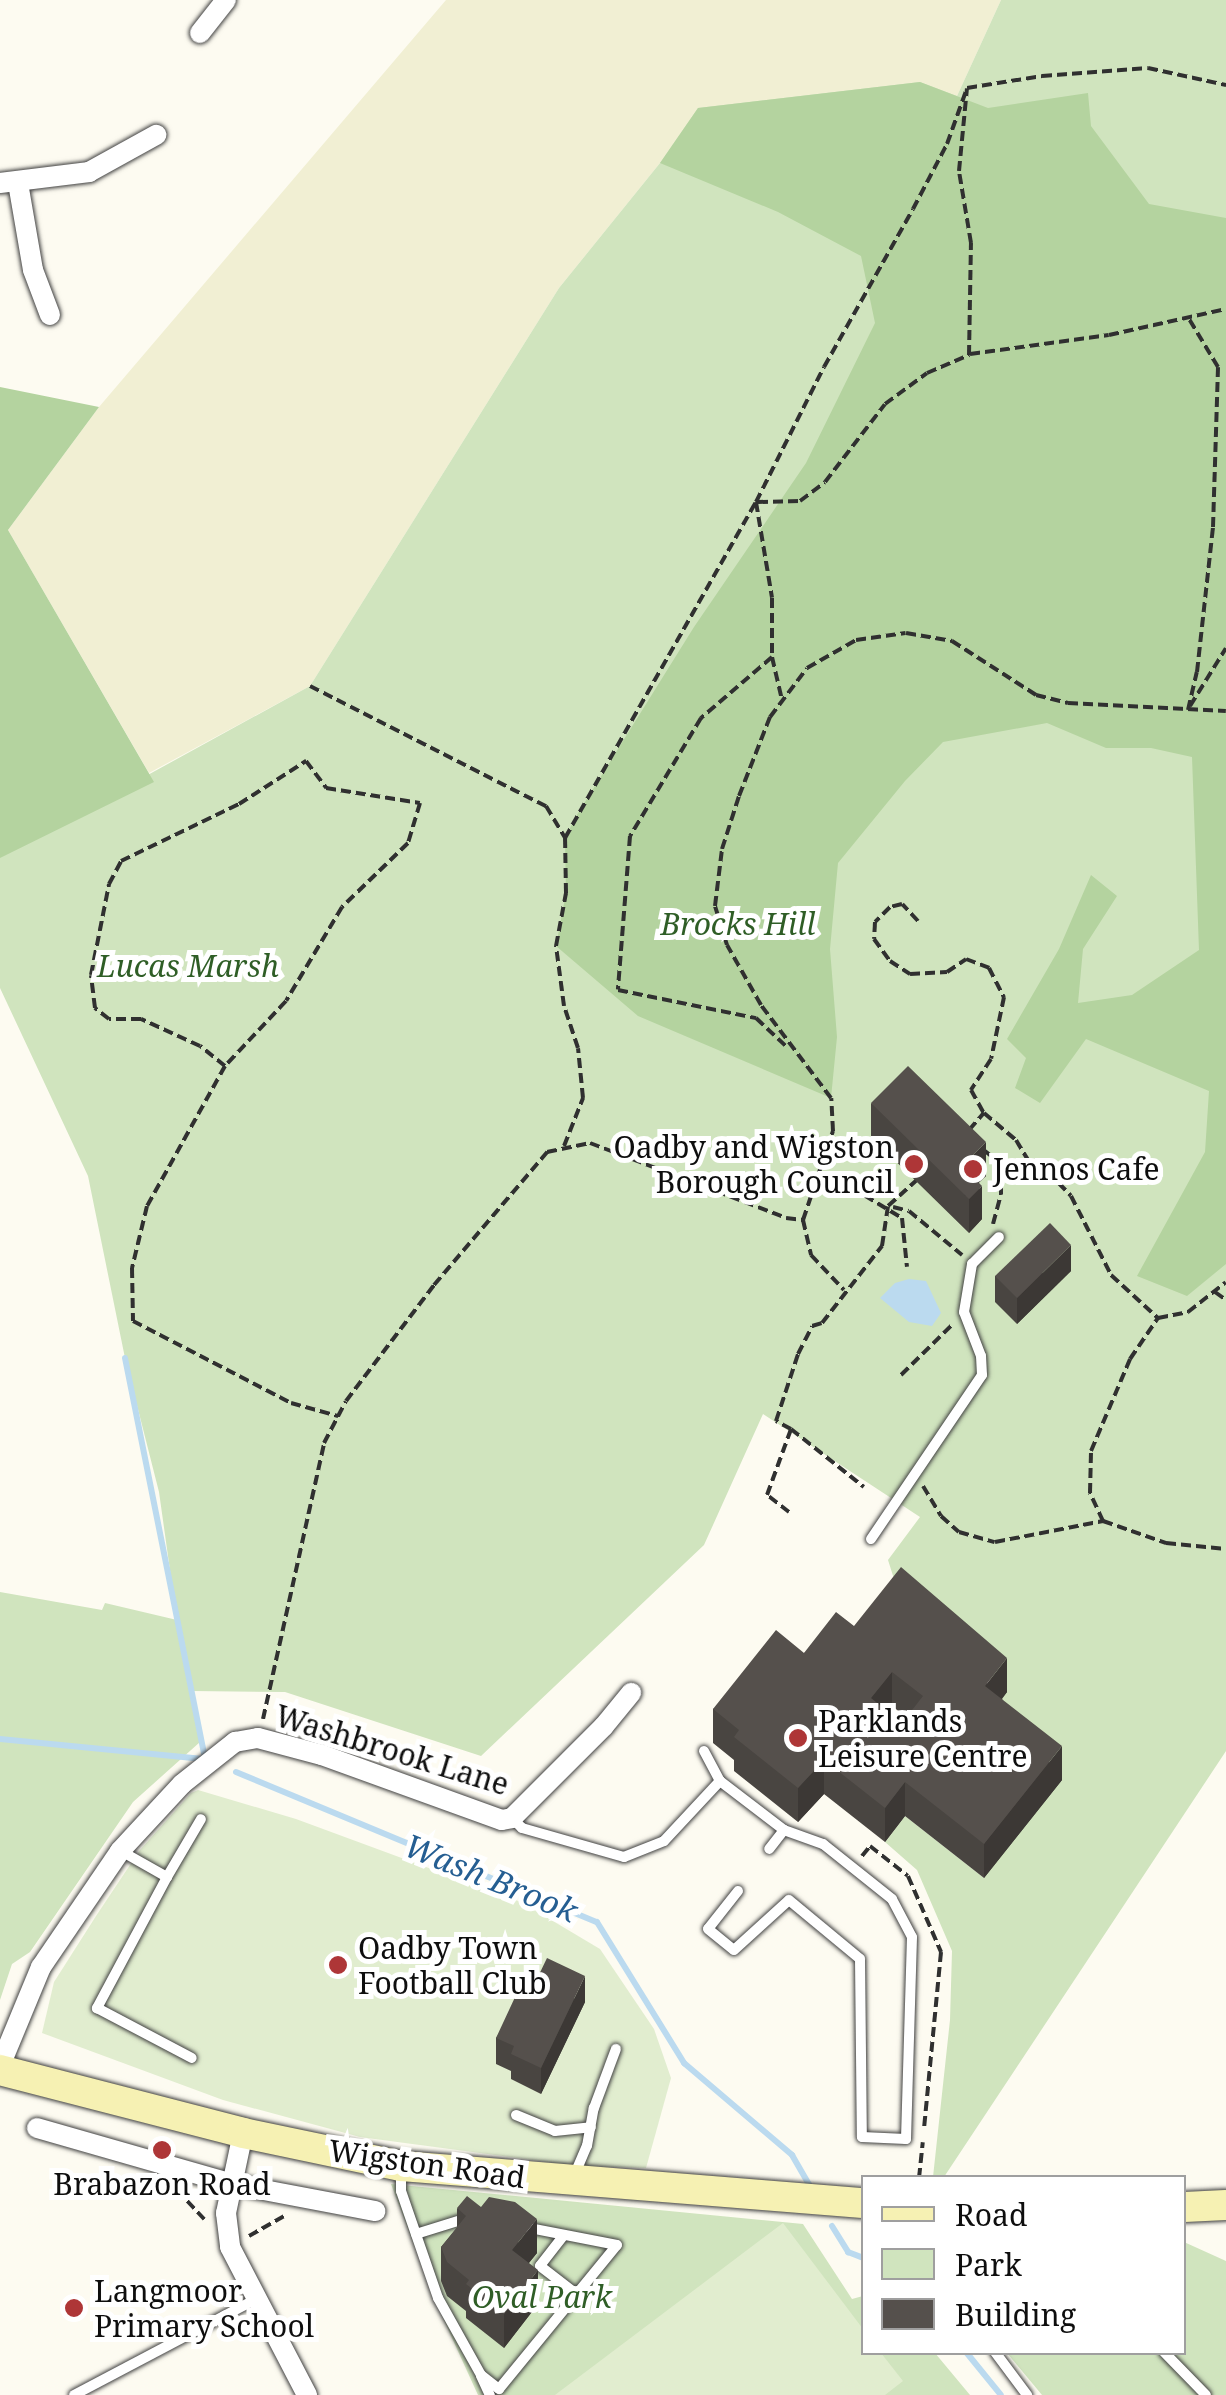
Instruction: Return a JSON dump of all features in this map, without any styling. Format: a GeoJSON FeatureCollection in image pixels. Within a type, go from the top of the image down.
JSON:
{"type":"FeatureCollection","features":[{"type":"Feature","properties":{"kind":"main road","name":"Wigston Road"},"geometry":{"type":"LineString","coordinates":[[0,2068],[243,2134],[401,2166],[861,2203]]}},
{"type":"Feature","properties":{"kind":"main road"},"geometry":{"type":"LineString","coordinates":[[1186,2207],[1226,2205]]}},
{"type":"Feature","properties":{"kind":"street"},"geometry":{"type":"LineString","coordinates":[[200,34],[226,0]]}},
{"type":"Feature","properties":{"kind":"street"},"geometry":{"type":"LineString","coordinates":[[50,316],[9,183],[90,172],[156,135]]}},
{"type":"Feature","properties":{"kind":"street"},"geometry":{"type":"LineString","coordinates":[[512,1818],[604,1726],[631,1692]]}},
{"type":"Feature","properties":{"kind":"street","name":"Washbrook Lane"},"geometry":{"type":"LineString","coordinates":[[0,2068],[41,1967],[120,1851],[182,1784],[235,1742],[258,1738],[322,1755],[502,1820],[512,1818]]}},
{"type":"Feature","properties":{"kind":"street","name":"Wigston Road"},"geometry":{"type":"LineString","coordinates":[[37,2128],[232,2184],[376,2211]]}},
{"type":"Feature","properties":{"kind":"street"},"geometry":{"type":"LineString","coordinates":[[243,2134],[226,2213],[230,2246],[307,2395]]}},
{"type":"Feature","properties":{"kind":"lane"},"geometry":{"type":"LineString","coordinates":[[871,1539],[982,1375],[981,1356],[964,1312],[972,1264],[999,1236]]}},
{"type":"Feature","properties":{"kind":"lane"},"geometry":{"type":"LineString","coordinates":[[704,1751],[720,1781],[784,1830],[823,1844],[892,1899],[912,1937],[906,2139],[862,2137],[860,1959],[790,1900],[734,1950],[708,1929],[738,1891]]}},
{"type":"Feature","properties":{"kind":"lane","name":"Washbrook Lane"},"geometry":{"type":"LineString","coordinates":[[512,1818],[522,1828],[624,1857],[664,1841],[720,1781]]}},
{"type":"Feature","properties":{"kind":"lane"},"geometry":{"type":"LineString","coordinates":[[192,2058],[97,2008],[201,1818]]}},
{"type":"Feature","properties":{"kind":"lane"},"geometry":{"type":"LineString","coordinates":[[770,1849],[784,1830]]}},
{"type":"Feature","properties":{"kind":"lane"},"geometry":{"type":"LineString","coordinates":[[120,1851],[168,1877]]}},
{"type":"Feature","properties":{"kind":"lane"},"geometry":{"type":"LineString","coordinates":[[571,2182],[616,2048]]}},
{"type":"Feature","properties":{"kind":"lane"},"geometry":{"type":"LineString","coordinates":[[516,2116],[555,2131],[591,2127]]}},
{"type":"Feature","properties":{"kind":"lane"},"geometry":{"type":"LineString","coordinates":[[401,2166],[401,2191],[438,2298],[490,2395]]}},
{"type":"Feature","properties":{"kind":"lane"},"geometry":{"type":"LineString","coordinates":[[416,2234],[466,2218],[477,2219]]}},
{"type":"Feature","properties":{"kind":"lane"},"geometry":{"type":"LineString","coordinates":[[481,2375],[499,2389],[618,2245],[507,2224]]}},
{"type":"Feature","properties":{"kind":"lane"},"geometry":{"type":"LineString","coordinates":[[564,2235],[540,2266],[579,2296]]}},
{"type":"Feature","properties":{"kind":"lane"},"geometry":{"type":"LineString","coordinates":[[74,2395],[256,2299]]}},
{"type":"Feature","properties":{"kind":"lane"},"geometry":{"type":"LineString","coordinates":[[997,2355],[1026,2395]]}},
{"type":"Feature","properties":{"kind":"lane"},"geometry":{"type":"LineString","coordinates":[[1167,2355],[1206,2395]]}},
{"type":"Feature","properties":{"kind":"path"},"geometry":{"type":"LineString","coordinates":[[966,88],[1042,76],[1148,68],[1226,85]]}},
{"type":"Feature","properties":{"kind":"path"},"geometry":{"type":"LineString","coordinates":[[966,88],[959,170],[971,243],[969,354]]}},
{"type":"Feature","properties":{"kind":"path"},"geometry":{"type":"LineString","coordinates":[[564,1146],[583,1098],[578,1048],[564,1006],[556,946],[566,892],[566,838],[756,502],[947,144],[966,88]]}},
{"type":"Feature","properties":{"kind":"path"},"geometry":{"type":"LineString","coordinates":[[756,502],[800,501],[824,482],[884,404],[927,374],[969,354],[1189,319],[1226,308]]}},
{"type":"Feature","properties":{"kind":"path"},"geometry":{"type":"LineString","coordinates":[[1188,710],[1197,672],[1213,526],[1218,367],[1189,319]]}},
{"type":"Feature","properties":{"kind":"path"},"geometry":{"type":"LineString","coordinates":[[756,502],[772,598],[772,657],[782,701]]}},
{"type":"Feature","properties":{"kind":"path"},"geometry":{"type":"LineString","coordinates":[[844,1290],[811,1255],[803,1220],[833,1131],[831,1098],[761,1005],[727,945],[715,906],[722,850],[770,717],[807,668],[856,640],[906,633],[952,642],[1036,695],[1068,703],[1226,711]]}},
{"type":"Feature","properties":{"kind":"path"},"geometry":{"type":"LineString","coordinates":[[1188,710],[1226,648]]}},
{"type":"Feature","properties":{"kind":"path"},"geometry":{"type":"LineString","coordinates":[[772,657],[700,718],[630,836],[618,990],[756,1018],[800,1058]]}},
{"type":"Feature","properties":{"kind":"path"},"geometry":{"type":"LineString","coordinates":[[310,686],[546,806],[566,838]]}},
{"type":"Feature","properties":{"kind":"path"},"geometry":{"type":"LineString","coordinates":[[225,1066],[200,1046],[142,1019],[109,1019],[95,1008],[91,975],[109,884],[122,862],[239,804],[306,761],[326,788],[420,803],[408,843],[342,907],[286,1001],[225,1066],[147,1206],[132,1268],[133,1322],[292,1403],[338,1416]]}},
{"type":"Feature","properties":{"kind":"path"},"geometry":{"type":"LineString","coordinates":[[918,920],[902,904],[890,907],[876,922],[874,939],[890,961],[910,974],[947,972],[966,959],[989,968],[1004,997],[992,1059],[972,1090],[984,1113],[1016,1140],[1030,1164]]}},
{"type":"Feature","properties":{"kind":"path"},"geometry":{"type":"LineString","coordinates":[[984,1113],[965,1134],[1001,1164],[1030,1164],[1048,1172],[1071,1196],[1111,1275],[1158,1318]]}},
{"type":"Feature","properties":{"kind":"path"},"geometry":{"type":"LineString","coordinates":[[258,1738],[324,1443],[338,1416],[434,1285],[547,1152],[590,1142],[803,1220]]}},
{"type":"Feature","properties":{"kind":"path"},"geometry":{"type":"LineString","coordinates":[[999,1236],[993,1228],[1002,1194],[1001,1164]]}},
{"type":"Feature","properties":{"kind":"path"},"geometry":{"type":"LineString","coordinates":[[820,1178],[838,1180],[888,1206],[902,1218],[907,1267]]}},
{"type":"Feature","properties":{"kind":"path"},"geometry":{"type":"LineString","coordinates":[[864,1487],[776,1421],[798,1354],[812,1326],[822,1323],[882,1246],[888,1206],[916,1182]]}},
{"type":"Feature","properties":{"kind":"path"},"geometry":{"type":"LineString","coordinates":[[888,1206],[909,1211],[972,1264]]}},
{"type":"Feature","properties":{"kind":"path"},"geometry":{"type":"LineString","coordinates":[[1103,1521],[1090,1492],[1091,1451],[1130,1359],[1158,1318],[1188,1312],[1226,1282]]}},
{"type":"Feature","properties":{"kind":"path"},"geometry":{"type":"LineString","coordinates":[[1215,1292],[1226,1300]]}},
{"type":"Feature","properties":{"kind":"path"},"geometry":{"type":"LineString","coordinates":[[901,1375],[964,1312]]}},
{"type":"Feature","properties":{"kind":"path"},"geometry":{"type":"LineString","coordinates":[[789,1512],[767,1495],[791,1429]]}},
{"type":"Feature","properties":{"kind":"path"},"geometry":{"type":"LineString","coordinates":[[916,1473],[958,1532],[995,1542],[1103,1521],[1166,1544],[1226,1549]]}},
{"type":"Feature","properties":{"kind":"path"},"geometry":{"type":"LineString","coordinates":[[858,1860],[870,1846],[908,1876],[940,1952],[919,2175]]}},
{"type":"Feature","properties":{"kind":"path"},"geometry":{"type":"LineString","coordinates":[[176,2189],[230,2246],[313,2199]]}},
{"type":"Feature","properties":{"kind":"shaded area"},"geometry":{"type":"Polygon","coordinates":[[[446,0],[1001,0],[957,96],[698,109],[660,163],[559,288],[310,686],[149,773],[8,530],[99,407],[446,0]]]}},
{"type":"Feature","properties":{"kind":"green space","name":"Brocks Hill"},"geometry":{"type":"Polygon","coordinates":[[[1001,0],[1226,0],[1226,1751],[945,2175],[933,2175],[950,2020],[952,1951],[917,1870],[885,1842],[905,1816],[984,1878],[985,1719],[1006,1692],[901,1601],[888,1560],[920,1517],[763,1414],[704,1545],[481,1756],[285,1692],[192,1691],[200,1742],[133,1802],[30,1952],[12,1964],[0,2000],[0,1592],[102,1610],[105,1603],[177,1620],[159,1492],[125,1358],[88,1176],[0,988],[0,856],[310,686],[559,288],[660,163],[698,108],[920,82],[957,96],[1001,0]]]}},
{"type":"Feature","properties":{"kind":"green space"},"geometry":{"type":"Polygon","coordinates":[[[920,82],[988,108],[1088,93],[1091,126],[1149,204],[1226,218],[1226,1264],[1187,1296],[1137,1276],[1205,1152],[1209,1091],[1086,1039],[1040,1103],[1015,1088],[1026,1058],[1007,1039],[1059,949],[1091,875],[1117,896],[1083,949],[1078,1003],[1132,995],[1199,950],[1192,757],[1151,748],[1106,748],[1047,723],[943,742],[905,781],[838,863],[830,949],[837,1037],[831,1098],[638,1016],[556,946],[566,893],[565,838],[575,818],[694,627],[806,463],[875,323],[861,256],[778,212],[660,163],[698,108],[920,82]]]}},
{"type":"Feature","properties":{"kind":"green space"},"geometry":{"type":"Polygon","coordinates":[[[0,387],[99,407],[8,530],[154,782],[0,858],[0,387]]]}},
{"type":"Feature","properties":{"kind":"green space","name":"Oadby Town Football Club"},"geometry":{"type":"Polygon","coordinates":[[[198,1790],[296,1819],[521,1902],[600,1949],[654,2029],[671,2078],[646,2168],[577,2166],[360,2137],[223,2100],[42,2033],[54,1982],[96,1916],[140,1850],[198,1790]]]}},
{"type":"Feature","properties":{"kind":"green space","name":"Oval Park"},"geometry":{"type":"Polygon","coordinates":[[[391,2184],[803,2224],[852,2299],[861,2297],[861,2355],[937,2355],[970,2395],[478,2395],[436,2303],[391,2184]]]}},
{"type":"Feature","properties":{"kind":"green space"},"geometry":{"type":"Polygon","coordinates":[[[783,2223],[861,2326],[861,2355],[883,2355],[903,2381],[885,2395],[555,2395],[783,2223]]]}},
{"type":"Feature","properties":{"kind":"green space"},"geometry":{"type":"Polygon","coordinates":[[[1186,2243],[1226,2261],[1226,2395],[1042,2395],[1009,2355],[1186,2355],[1186,2243]]]}},
{"type":"Feature","properties":{"kind":"water"},"geometry":{"type":"Polygon","coordinates":[[[909,1279],[926,1281],[941,1313],[932,1326],[909,1322],[880,1298],[895,1283],[909,1279]]]}},
{"type":"Feature","properties":{"kind":"building"},"geometry":{"type":"Polygon","coordinates":[[[908,1066],[986,1142],[962,1166],[982,1186],[969,1199],[871,1103],[908,1066]]]}},
{"type":"Feature","properties":{"kind":"building"},"geometry":{"type":"Polygon","coordinates":[[[1050,1223],[1071,1245],[1017,1298],[995,1276],[1050,1223]]]}},
{"type":"Feature","properties":{"kind":"building","name":"Parklands Leisure Centre"},"geometry":{"type":"Polygon","coordinates":[[[901,1567],[1007,1658],[985,1686],[1062,1746],[984,1844],[905,1782],[885,1808],[824,1760],[798,1788],[734,1737],[739,1730],[713,1709],[776,1630],[804,1653],[836,1612],[854,1626],[901,1567]],[[892,1672],[871,1698],[902,1723],[923,1696],[892,1672]]]}},
{"type":"Feature","properties":{"kind":"building"},"geometry":{"type":"Polygon","coordinates":[[[547,1958],[585,1976],[541,2068],[511,2054],[514,2046],[496,2038],[523,1980],[534,1985],[547,1958]]]}},
{"type":"Feature","properties":{"kind":"building"},"geometry":{"type":"Polygon","coordinates":[[[467,2196],[481,2207],[489,2197],[515,2202],[537,2219],[512,2250],[538,2270],[504,2314],[466,2284],[469,2280],[447,2262],[441,2247],[466,2216],[457,2208],[467,2196]]]}},
{"type":"Feature","properties":{"kind":"waterway","name":"Wash Brook"},"geometry":{"type":"LineString","coordinates":[[125,1358],[205,1758]]}},
{"type":"Feature","properties":{"kind":"waterway"},"geometry":{"type":"LineString","coordinates":[[0,1739],[203,1759]]}},
{"type":"Feature","properties":{"kind":"waterway","name":"Wash Brook"},"geometry":{"type":"LineString","coordinates":[[236,1772],[597,1922],[684,2063],[792,2155],[809,2184]]}},
{"type":"Feature","properties":{"kind":"waterway","name":"Wash Brook"},"geometry":{"type":"LineString","coordinates":[[832,2226],[848,2252],[861,2257]]}},
{"type":"Feature","properties":{"kind":"waterway","name":"Wash Brook"},"geometry":{"type":"LineString","coordinates":[[968,2355],[1001,2395]]}},
{"type":"Feature","properties":{"kind":"place","name":"Oadby and Wigston Borough Council"},"geometry":{"type":"Point","coordinates":[914,1164]}},
{"type":"Feature","properties":{"kind":"place","name":"Jennos Cafe"},"geometry":{"type":"Point","coordinates":[973,1169]}},
{"type":"Feature","properties":{"kind":"place","name":"Parklands Leisure Centre"},"geometry":{"type":"Point","coordinates":[798,1738]}},
{"type":"Feature","properties":{"kind":"place","name":"Oadby Town Football Club"},"geometry":{"type":"Point","coordinates":[338,1965]}},
{"type":"Feature","properties":{"kind":"place","name":"Brabazon Road"},"geometry":{"type":"Point","coordinates":[162,2150]}},
{"type":"Feature","properties":{"kind":"place","name":"Langmoor Primary School"},"geometry":{"type":"Point","coordinates":[74,2308]}},
{"type":"Feature","properties":{"kind":"park label","name":"Lucas Marsh"},"geometry":{"type":"Point","coordinates":[188,966]}}]}
